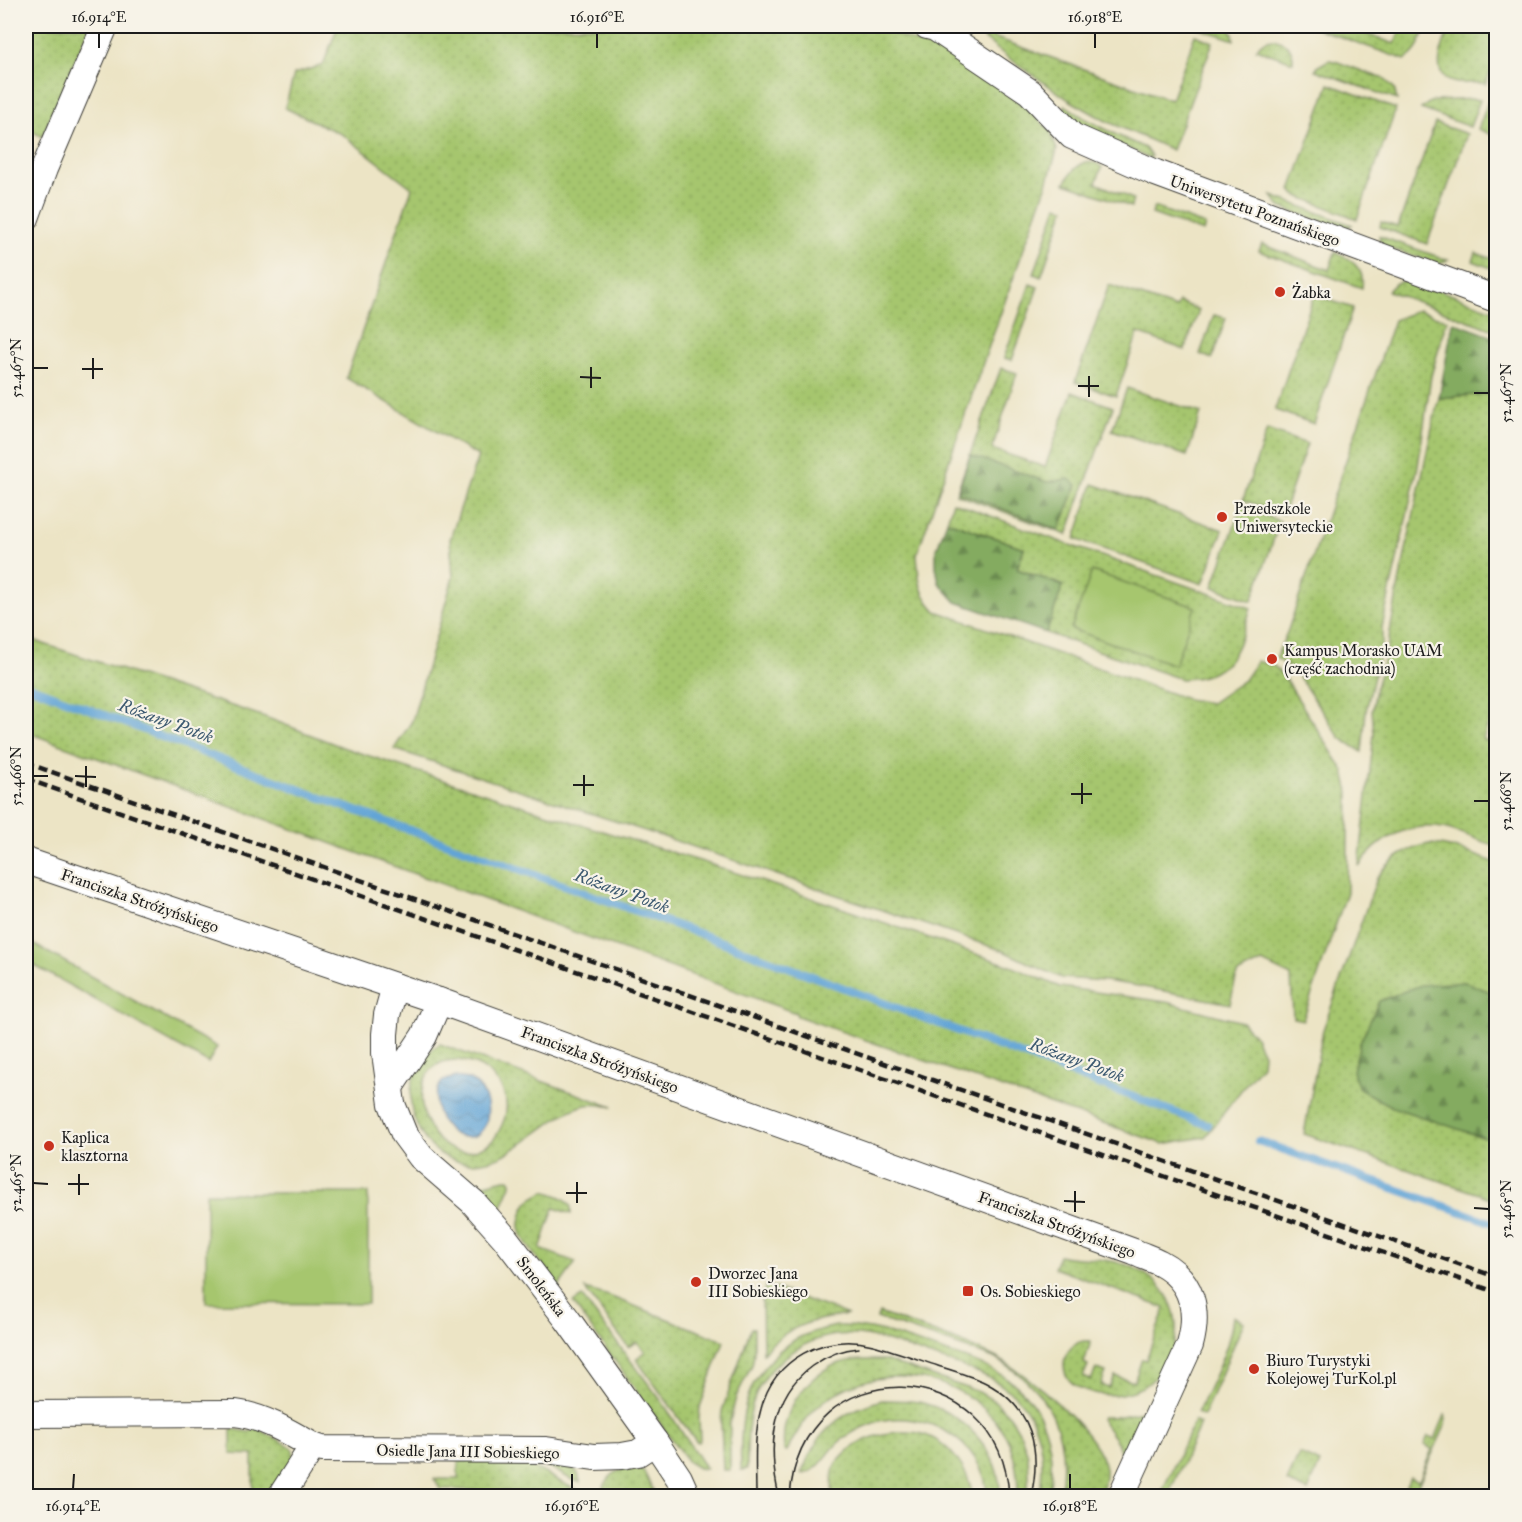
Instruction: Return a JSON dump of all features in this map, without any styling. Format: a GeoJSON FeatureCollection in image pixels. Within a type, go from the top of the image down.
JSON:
{"type":"FeatureCollection","features":[{"type":"Feature","properties":{"kind":"street"},"geometry":{"type":"LineString","coordinates":[[26,218],[44,169],[105,26]]}},
{"type":"Feature","properties":{"kind":"street","name":"Uniwersytetu Poznańskiego"},"geometry":{"type":"LineString","coordinates":[[927,26],[935,28],[1030,92],[1072,136],[1156,173],[1497,299]]}},
{"type":"Feature","properties":{"kind":"street","name":"Franciszka Stróżyńskiego"},"geometry":{"type":"LineString","coordinates":[[26,861],[439,1001],[1123,1248],[1169,1269],[1181,1281],[1192,1300],[1193,1333],[1190,1345],[1121,1497]]}},
{"type":"Feature","properties":{"kind":"street","name":"Smoleńska"},"geometry":{"type":"LineString","coordinates":[[395,986],[387,1015],[385,1053],[392,1104],[404,1134],[413,1148],[473,1202],[505,1238],[567,1319],[655,1442],[679,1478],[687,1497]]}},
{"type":"Feature","properties":{"kind":"street"},"geometry":{"type":"LineString","coordinates":[[390,1087],[424,1036],[439,1001]]}},
{"type":"Feature","properties":{"kind":"street","name":"Osiedle Jana III Sobieskiego"},"geometry":{"type":"LineString","coordinates":[[26,1414],[247,1414],[322,1449],[546,1450],[622,1456],[638,1453],[655,1442]]}},
{"type":"Feature","properties":{"kind":"street"},"geometry":{"type":"LineString","coordinates":[[281,1497],[313,1446]]}},
{"type":"Feature","properties":{"kind":"green space"},"geometry":{"type":"Polygon","coordinates":[[[26,26],[90,26],[42,137],[26,128],[26,26]]]}},
{"type":"Feature","properties":{"kind":"green space"},"geometry":{"type":"Polygon","coordinates":[[[338,26],[871,26],[969,61],[1017,99],[1050,130],[1057,150],[1047,184],[917,554],[921,585],[936,611],[1187,699],[1211,703],[1244,680],[1257,661],[1274,666],[1286,680],[1344,771],[1349,793],[1347,892],[1303,1020],[1293,1018],[1291,976],[1262,962],[1237,974],[1230,1004],[1138,986],[1061,978],[1001,950],[394,749],[412,721],[453,577],[450,539],[478,456],[346,378],[412,188],[343,135],[285,108],[294,74],[323,65],[338,26]]]}},
{"type":"Feature","properties":{"kind":"green space"},"geometry":{"type":"Polygon","coordinates":[[[971,26],[997,26],[993,37],[1171,100],[1195,35],[1213,42],[1172,150],[1104,120],[1069,100],[1006,56],[971,26]]]}},
{"type":"Feature","properties":{"kind":"green space"},"geometry":{"type":"Polygon","coordinates":[[[1199,26],[1228,26],[1234,40],[1198,28],[1199,26]]]}},
{"type":"Feature","properties":{"kind":"green space"},"geometry":{"type":"Polygon","coordinates":[[[1310,26],[1343,26],[1395,44],[1402,26],[1426,26],[1417,49],[1405,60],[1310,26]]]}},
{"type":"Feature","properties":{"kind":"green space"},"geometry":{"type":"Polygon","coordinates":[[[1450,26],[1496,26],[1496,55],[1486,84],[1457,83],[1448,80],[1442,74],[1441,50],[1450,26]]]}},
{"type":"Feature","properties":{"kind":"green space"},"geometry":{"type":"Polygon","coordinates":[[[1273,39],[1288,46],[1293,62],[1256,49],[1263,42],[1273,39]]]}},
{"type":"Feature","properties":{"kind":"green space"},"geometry":{"type":"Polygon","coordinates":[[[1329,60],[1384,79],[1394,88],[1397,100],[1315,70],[1329,60]]]}},
{"type":"Feature","properties":{"kind":"green space"},"geometry":{"type":"Polygon","coordinates":[[[1329,84],[1396,109],[1357,219],[1295,195],[1291,190],[1329,84]]]}},
{"type":"Feature","properties":{"kind":"green space"},"geometry":{"type":"Polygon","coordinates":[[[1480,100],[1470,127],[1421,109],[1435,101],[1480,100]]]}},
{"type":"Feature","properties":{"kind":"green space"},"geometry":{"type":"Polygon","coordinates":[[[1488,102],[1496,108],[1495,136],[1478,129],[1488,102]]]}},
{"type":"Feature","properties":{"kind":"green space"},"geometry":{"type":"Polygon","coordinates":[[[1065,105],[1086,119],[1145,148],[1151,156],[1150,159],[1082,127],[1063,115],[1065,105]]]}},
{"type":"Feature","properties":{"kind":"green space"},"geometry":{"type":"Polygon","coordinates":[[[1435,123],[1467,134],[1427,244],[1380,227],[1381,222],[1398,227],[1435,123]]]}},
{"type":"Feature","properties":{"kind":"green space"},"geometry":{"type":"Polygon","coordinates":[[[1086,162],[1096,163],[1102,167],[1096,183],[1133,199],[1131,207],[1065,183],[1076,168],[1086,162]]]}},
{"type":"Feature","properties":{"kind":"green space"},"geometry":{"type":"Polygon","coordinates":[[[1272,196],[1352,225],[1341,229],[1280,207],[1272,196]]]}},
{"type":"Feature","properties":{"kind":"green space"},"geometry":{"type":"Polygon","coordinates":[[[1057,206],[1065,208],[1041,277],[1034,274],[1057,206]]]}},
{"type":"Feature","properties":{"kind":"green space"},"geometry":{"type":"Polygon","coordinates":[[[1154,207],[1205,225],[1203,232],[1152,214],[1154,207]]]}},
{"type":"Feature","properties":{"kind":"green space"},"geometry":{"type":"Polygon","coordinates":[[[1379,236],[1448,260],[1439,264],[1386,247],[1380,241],[1379,236]]]}},
{"type":"Feature","properties":{"kind":"green space"},"geometry":{"type":"Polygon","coordinates":[[[1262,244],[1329,270],[1335,252],[1356,265],[1362,275],[1362,288],[1259,251],[1262,244]]]}},
{"type":"Feature","properties":{"kind":"green space"},"geometry":{"type":"Polygon","coordinates":[[[1496,249],[1496,270],[1473,261],[1476,253],[1493,259],[1496,249]]]}},
{"type":"Feature","properties":{"kind":"green space"},"geometry":{"type":"Polygon","coordinates":[[[1407,280],[1496,311],[1496,331],[1388,291],[1396,283],[1407,280]]]}},
{"type":"Feature","properties":{"kind":"green space"},"geometry":{"type":"Polygon","coordinates":[[[1030,284],[1038,287],[1012,360],[1004,358],[1030,284]]]}},
{"type":"Feature","properties":{"kind":"green space"},"geometry":{"type":"Polygon","coordinates":[[[1109,285],[1176,308],[1179,302],[1199,310],[1185,350],[1138,333],[1116,396],[1075,382],[1109,285]]]}},
{"type":"Feature","properties":{"kind":"green space"},"geometry":{"type":"Polygon","coordinates":[[[1314,295],[1353,308],[1314,424],[1275,410],[1314,295]]]}},
{"type":"Feature","properties":{"kind":"green space"},"geometry":{"type":"Polygon","coordinates":[[[1418,310],[1447,320],[1431,376],[1418,466],[1366,711],[1362,752],[1340,738],[1295,671],[1276,658],[1288,630],[1394,320],[1418,310]]]}},
{"type":"Feature","properties":{"kind":"green space"},"geometry":{"type":"Polygon","coordinates":[[[1214,315],[1226,318],[1212,359],[1200,354],[1214,315]]]}},
{"type":"Feature","properties":{"kind":"green space"},"geometry":{"type":"Polygon","coordinates":[[[1453,322],[1496,338],[1496,393],[1439,398],[1453,322]]]}},
{"type":"Feature","properties":{"kind":"green space"},"geometry":{"type":"Polygon","coordinates":[[[1001,368],[1017,373],[992,449],[1045,467],[1072,392],[1113,407],[1067,535],[956,494],[1001,368]]]}},
{"type":"Feature","properties":{"kind":"green space"},"geometry":{"type":"Polygon","coordinates":[[[1127,388],[1201,413],[1187,456],[1112,430],[1127,388]]]}},
{"type":"Feature","properties":{"kind":"green space"},"geometry":{"type":"Polygon","coordinates":[[[1496,393],[1496,443],[1494,446],[1496,450],[1496,702],[1483,739],[1496,745],[1496,847],[1443,828],[1418,827],[1395,834],[1385,840],[1375,847],[1359,866],[1374,734],[1372,711],[1376,687],[1386,654],[1439,398],[1496,393]]]}},
{"type":"Feature","properties":{"kind":"green space"},"geometry":{"type":"Polygon","coordinates":[[[1267,430],[1307,444],[1283,514],[1243,500],[1267,430]]]}},
{"type":"Feature","properties":{"kind":"green space"},"geometry":{"type":"Polygon","coordinates":[[[970,455],[1047,482],[1069,479],[1077,485],[1059,530],[958,492],[970,455]]]}},
{"type":"Feature","properties":{"kind":"green space"},"geometry":{"type":"Polygon","coordinates":[[[1093,484],[1223,530],[1203,584],[1075,539],[1093,484]]]}},
{"type":"Feature","properties":{"kind":"green space"},"geometry":{"type":"Polygon","coordinates":[[[953,502],[1251,608],[1236,649],[1222,667],[1212,673],[1181,679],[1046,633],[1062,585],[1017,569],[1024,548],[947,521],[953,502]]]}},
{"type":"Feature","properties":{"kind":"green space"},"geometry":{"type":"Polygon","coordinates":[[[1241,507],[1280,521],[1252,601],[1213,587],[1241,507]]]}},
{"type":"Feature","properties":{"kind":"green space"},"geometry":{"type":"Polygon","coordinates":[[[947,521],[1024,548],[1017,569],[1063,586],[1046,633],[956,602],[939,583],[936,551],[947,521]]]}},
{"type":"Feature","properties":{"kind":"green space"},"geometry":{"type":"Polygon","coordinates":[[[1092,571],[1195,607],[1175,665],[1071,629],[1092,571]]]}},
{"type":"Feature","properties":{"kind":"green space"},"geometry":{"type":"Polygon","coordinates":[[[26,637],[265,717],[345,748],[830,904],[1011,966],[1060,987],[1166,1002],[1242,1022],[1254,1035],[1263,1054],[1262,1065],[1205,1137],[1163,1144],[797,1016],[796,1013],[26,732],[26,637]]]}},
{"type":"Feature","properties":{"kind":"green space"},"geometry":{"type":"Polygon","coordinates":[[[1429,844],[1455,848],[1496,863],[1496,1200],[1304,1134],[1323,1030],[1377,878],[1387,865],[1399,856],[1429,844]]]}},
{"type":"Feature","properties":{"kind":"green space"},"geometry":{"type":"Polygon","coordinates":[[[26,940],[217,1047],[208,1063],[26,961],[26,940]]]}},
{"type":"Feature","properties":{"kind":"green space"},"geometry":{"type":"Polygon","coordinates":[[[1465,982],[1496,994],[1496,1138],[1485,1138],[1392,1107],[1359,1089],[1353,1071],[1360,1043],[1379,1001],[1421,985],[1465,982]]]}},
{"type":"Feature","properties":{"kind":"green space"},"geometry":{"type":"Polygon","coordinates":[[[440,1044],[613,1107],[589,1104],[572,1110],[518,1147],[489,1161],[473,1163],[455,1160],[439,1153],[426,1141],[417,1126],[412,1110],[411,1092],[414,1075],[423,1059],[440,1044]],[[459,1060],[443,1062],[430,1071],[423,1085],[422,1102],[426,1119],[434,1134],[446,1146],[461,1151],[478,1149],[492,1141],[504,1121],[506,1104],[502,1089],[487,1071],[475,1064],[459,1060]]]}},
{"type":"Feature","properties":{"kind":"green space"},"geometry":{"type":"Polygon","coordinates":[[[509,1179],[511,1185],[502,1206],[498,1208],[480,1188],[480,1185],[509,1179]]]}},
{"type":"Feature","properties":{"kind":"green space"},"geometry":{"type":"Polygon","coordinates":[[[545,1191],[564,1198],[570,1204],[571,1209],[571,1214],[554,1208],[540,1249],[576,1262],[559,1286],[530,1249],[520,1227],[521,1217],[527,1203],[545,1191]]]}},
{"type":"Feature","properties":{"kind":"green space"},"geometry":{"type":"Polygon","coordinates":[[[206,1193],[368,1193],[368,1304],[206,1303],[206,1193]]]}},
{"type":"Feature","properties":{"kind":"green space"},"geometry":{"type":"Polygon","coordinates":[[[1059,1255],[1117,1262],[1130,1266],[1152,1279],[1169,1299],[1176,1324],[1174,1345],[1162,1370],[1146,1384],[1127,1393],[1114,1395],[1095,1393],[1070,1381],[1064,1365],[1069,1350],[1075,1344],[1091,1341],[1084,1363],[1088,1365],[1083,1377],[1091,1380],[1096,1369],[1106,1372],[1101,1385],[1109,1388],[1115,1376],[1134,1382],[1142,1359],[1146,1360],[1165,1308],[1054,1268],[1059,1255]]]}},
{"type":"Feature","properties":{"kind":"green space"},"geometry":{"type":"Polygon","coordinates":[[[767,1285],[848,1315],[801,1325],[781,1336],[763,1353],[762,1298],[767,1285]]]}},
{"type":"Feature","properties":{"kind":"green space"},"geometry":{"type":"Polygon","coordinates":[[[585,1289],[609,1296],[724,1341],[700,1407],[699,1442],[636,1359],[645,1351],[637,1342],[628,1347],[585,1289]]]}},
{"type":"Feature","properties":{"kind":"green space"},"geometry":{"type":"Polygon","coordinates":[[[582,1297],[663,1403],[706,1469],[698,1468],[688,1462],[573,1303],[582,1297]]]}},
{"type":"Feature","properties":{"kind":"green space"},"geometry":{"type":"Polygon","coordinates":[[[879,1313],[995,1357],[1025,1376],[1060,1405],[1090,1438],[1100,1454],[1105,1469],[1102,1496],[1060,1496],[1063,1473],[1059,1433],[1042,1399],[1013,1370],[994,1358],[877,1318],[879,1313]]]}},
{"type":"Feature","properties":{"kind":"green space"},"geometry":{"type":"Polygon","coordinates":[[[1233,1316],[1244,1322],[1203,1416],[1197,1413],[1224,1353],[1233,1316]]]}},
{"type":"Feature","properties":{"kind":"green space"},"geometry":{"type":"Polygon","coordinates":[[[836,1326],[860,1327],[884,1332],[958,1356],[995,1371],[1017,1387],[1029,1399],[1045,1428],[1051,1462],[1048,1496],[1039,1496],[1042,1456],[1036,1429],[1023,1405],[1005,1387],[973,1370],[893,1343],[857,1335],[823,1338],[807,1344],[792,1352],[767,1376],[752,1406],[748,1429],[747,1469],[741,1470],[744,1412],[758,1375],[787,1344],[811,1333],[836,1326]]]}},
{"type":"Feature","properties":{"kind":"green space"},"geometry":{"type":"Polygon","coordinates":[[[751,1328],[754,1328],[754,1355],[752,1365],[736,1397],[730,1421],[730,1470],[723,1470],[722,1411],[751,1328]]]}},
{"type":"Feature","properties":{"kind":"green space"},"geometry":{"type":"Polygon","coordinates":[[[885,1360],[979,1392],[996,1402],[1010,1416],[1021,1435],[1028,1455],[1029,1477],[1026,1496],[1018,1496],[1015,1462],[1010,1445],[1002,1430],[985,1410],[964,1394],[939,1383],[913,1378],[887,1378],[861,1383],[836,1393],[815,1409],[800,1428],[787,1451],[784,1450],[786,1421],[795,1401],[809,1382],[828,1368],[838,1364],[851,1361],[885,1360]]]}},
{"type":"Feature","properties":{"kind":"green space"},"geometry":{"type":"Polygon","coordinates":[[[882,1400],[919,1402],[935,1407],[964,1424],[986,1449],[994,1464],[999,1479],[1000,1496],[987,1496],[984,1476],[975,1459],[963,1444],[947,1432],[929,1424],[910,1420],[890,1419],[858,1430],[839,1442],[818,1467],[801,1474],[815,1445],[830,1427],[848,1413],[882,1400]]]}},
{"type":"Feature","properties":{"kind":"green space"},"geometry":{"type":"Polygon","coordinates":[[[1141,1412],[1143,1415],[1125,1456],[1122,1456],[1117,1442],[1101,1419],[1141,1412]]]}},
{"type":"Feature","properties":{"kind":"green space"},"geometry":{"type":"Polygon","coordinates":[[[1445,1415],[1446,1424],[1413,1496],[1404,1496],[1410,1477],[1419,1481],[1432,1449],[1424,1445],[1428,1436],[1435,1439],[1445,1415]]]}},
{"type":"Feature","properties":{"kind":"green space"},"geometry":{"type":"Polygon","coordinates":[[[1194,1421],[1200,1424],[1168,1496],[1160,1496],[1194,1421]]]}},
{"type":"Feature","properties":{"kind":"green space"},"geometry":{"type":"Polygon","coordinates":[[[255,1427],[290,1446],[293,1450],[294,1457],[274,1496],[253,1496],[253,1455],[231,1454],[231,1429],[250,1432],[255,1427]]]}},
{"type":"Feature","properties":{"kind":"green space"},"geometry":{"type":"Polygon","coordinates":[[[899,1432],[919,1433],[948,1449],[967,1475],[973,1496],[832,1496],[833,1471],[842,1456],[867,1439],[899,1432]]]}},
{"type":"Feature","properties":{"kind":"green space"},"geometry":{"type":"Polygon","coordinates":[[[1299,1454],[1320,1463],[1308,1491],[1287,1482],[1299,1454]]]}},
{"type":"Feature","properties":{"kind":"green space"},"geometry":{"type":"Polygon","coordinates":[[[518,1459],[578,1491],[578,1494],[440,1489],[434,1479],[458,1479],[458,1461],[518,1459]]]}},
{"type":"Feature","properties":{"kind":"green space"},"geometry":{"type":"Polygon","coordinates":[[[537,1460],[570,1466],[579,1475],[580,1482],[572,1480],[537,1460]]]}},
{"type":"Feature","properties":{"kind":"green space"},"geometry":{"type":"Polygon","coordinates":[[[630,1467],[643,1470],[656,1496],[625,1496],[603,1489],[613,1474],[630,1467]]]}},
{"type":"Feature","properties":{"kind":"water"},"geometry":{"type":"Polygon","coordinates":[[[456,1077],[468,1079],[478,1086],[487,1105],[485,1124],[480,1132],[473,1136],[457,1136],[442,1122],[437,1111],[436,1098],[442,1081],[456,1077]]]}},
{"type":"Feature","properties":{"kind":"waterway","name":"Różany Potok"},"geometry":{"type":"LineString","coordinates":[[26,685],[337,804],[706,936],[1208,1125]]}},
{"type":"Feature","properties":{"kind":"waterway","name":"Różany Potok"},"geometry":{"type":"LineString","coordinates":[[1258,1141],[1496,1224]]}},
{"type":"Feature","properties":{"kind":"tram line"},"geometry":{"type":"LineString","coordinates":[[756,1496],[758,1420],[768,1391],[777,1376],[789,1363],[804,1353],[837,1343],[855,1342],[881,1347],[962,1374],[986,1383],[1002,1393],[1014,1404],[1030,1431],[1035,1462],[1031,1496]]}},
{"type":"Feature","properties":{"kind":"tram line"},"geometry":{"type":"LineString","coordinates":[[779,1496],[774,1443],[780,1408],[788,1392],[798,1378],[817,1362],[840,1351],[859,1348]]}},
{"type":"Feature","properties":{"kind":"tram line"},"geometry":{"type":"LineString","coordinates":[[790,1496],[802,1447],[828,1413],[862,1393],[901,1387],[940,1395],[973,1416],[998,1449],[1009,1496]]}},
{"type":"Feature","properties":{"kind":"railway"},"geometry":{"type":"LineString","coordinates":[[26,763],[1496,1277]]}},
{"type":"Feature","properties":{"kind":"railway"},"geometry":{"type":"LineString","coordinates":[[26,779],[1496,1292]]}},
{"type":"Feature","properties":{"kind":"place","name":"Żabka"},"geometry":{"type":"Point","coordinates":[1280,292]}},
{"type":"Feature","properties":{"kind":"place","name":"Przedszkole Uniwersyteckie"},"geometry":{"type":"Point","coordinates":[1222,517]}},
{"type":"Feature","properties":{"kind":"place","name":"Kampus Morasko UAM (część zachodnia)"},"geometry":{"type":"Point","coordinates":[1272,659]}},
{"type":"Feature","properties":{"kind":"place","name":"Kaplica klasztorna"},"geometry":{"type":"Point","coordinates":[49,1146]}},
{"type":"Feature","properties":{"kind":"place","name":"Dworzec Jana III Sobieskiego"},"geometry":{"type":"Point","coordinates":[696,1282]}},
{"type":"Feature","properties":{"kind":"place","name":"Os. Sobieskiego"},"geometry":{"type":"Point","coordinates":[968,1291]}},
{"type":"Feature","properties":{"kind":"place","name":"Biuro Turystyki Kolejowej TurKol.pl"},"geometry":{"type":"Point","coordinates":[1254,1369]}}]}
